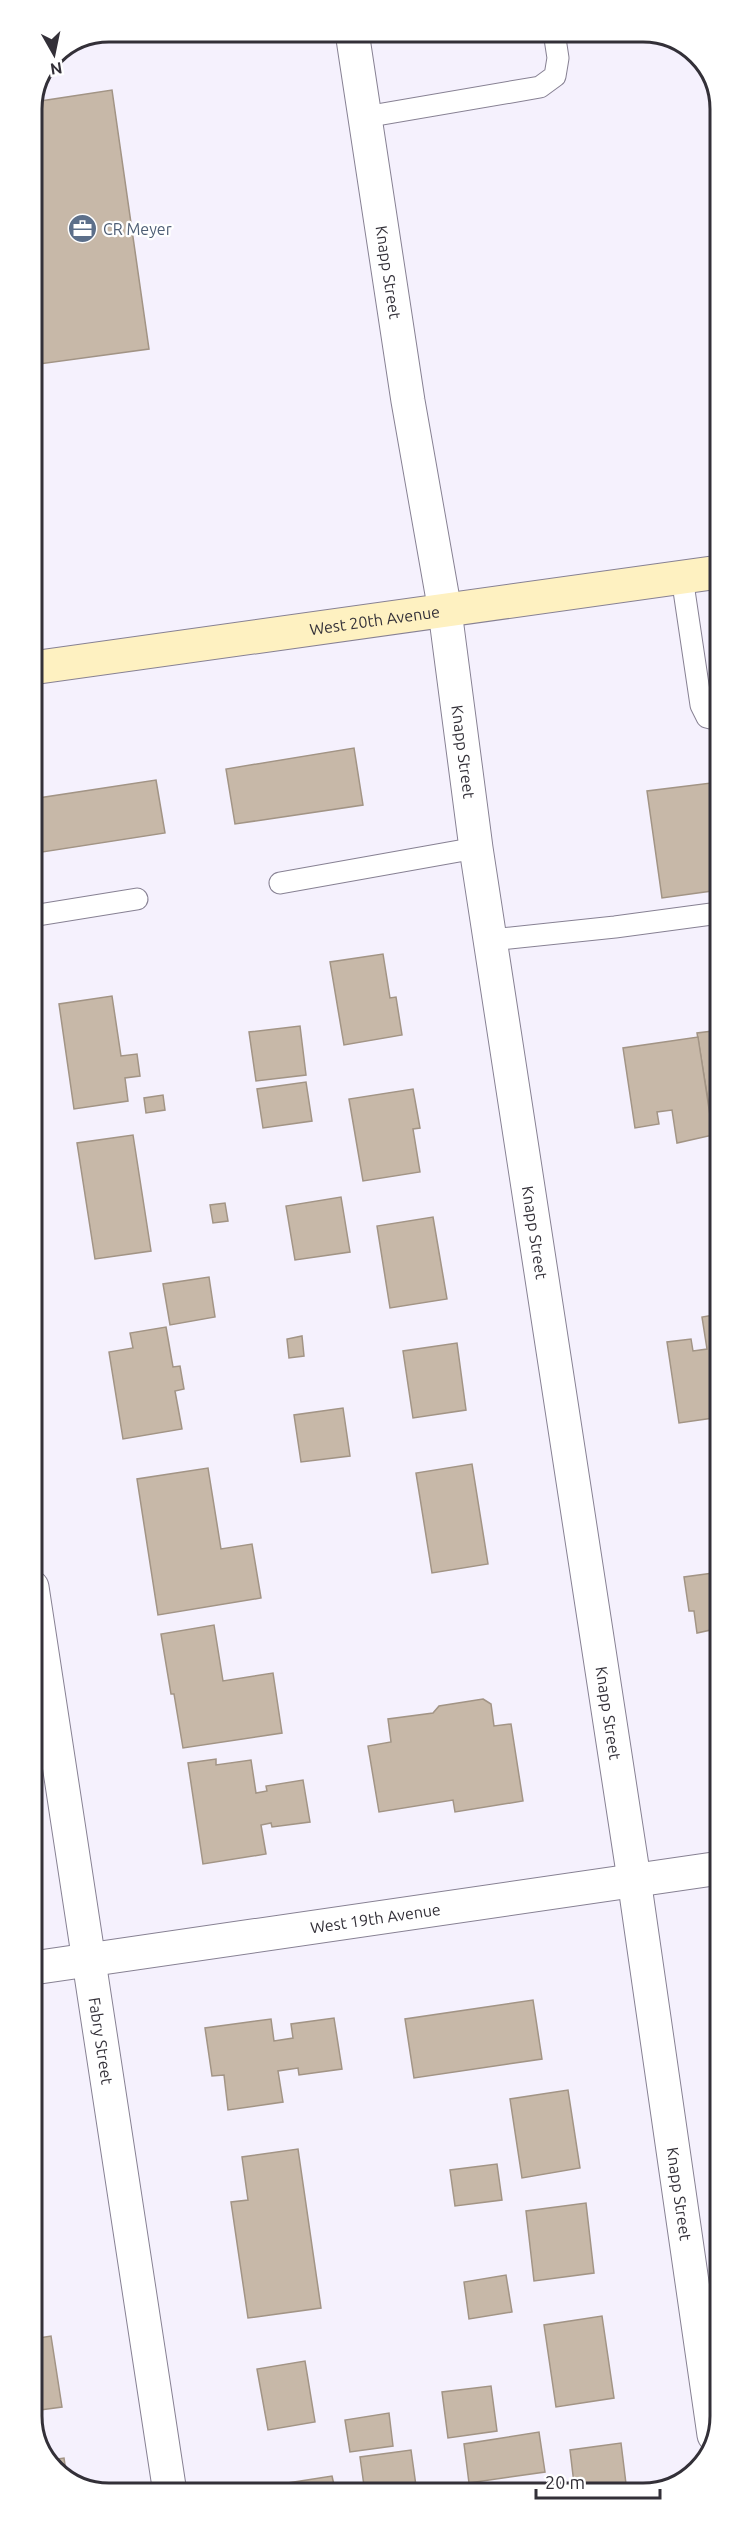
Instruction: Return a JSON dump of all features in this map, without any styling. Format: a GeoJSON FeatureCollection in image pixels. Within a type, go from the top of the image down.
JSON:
{"type":"FeatureCollection","features":[{"type":"Feature","properties":{"kind":"main road","name":"West 20th Avenue"},"geometry":{"type":"LineString","coordinates":[[42,667],[710,573]]}},
{"type":"Feature","properties":{"kind":"street","name":"Knapp Street"},"geometry":{"type":"LineString","coordinates":[[354,42],[408,401],[445,611],[476,848],[634,1879],[710,2407]]}},
{"type":"Feature","properties":{"kind":"street","name":"Fabry Street"},"geometry":{"type":"LineString","coordinates":[[42,1645],[170,2483]]}},
{"type":"Feature","properties":{"kind":"street","name":"West 19th Avenue"},"geometry":{"type":"LineString","coordinates":[[42,1967],[710,1869]]}},
{"type":"Feature","properties":{"kind":"lane"},"geometry":{"type":"LineString","coordinates":[[365,117],[540,87],[555,76],[558,58],[556,42]]}},
{"type":"Feature","properties":{"kind":"lane"},"geometry":{"type":"LineString","coordinates":[[682,577],[701,705],[707,717],[710,718]]}},
{"type":"Feature","properties":{"kind":"lane"},"geometry":{"type":"LineString","coordinates":[[280,883],[476,848]]}},
{"type":"Feature","properties":{"kind":"lane"},"geometry":{"type":"LineString","coordinates":[[42,914],[136,899]]}},
{"type":"Feature","properties":{"kind":"lane"},"geometry":{"type":"LineString","coordinates":[[491,940],[710,914]]}},
{"type":"Feature","properties":{"kind":"building","name":"CR Meyer"},"geometry":{"type":"Polygon","coordinates":[[[112,90],[149,349],[42,364],[43,101],[112,90]]]}},
{"type":"Feature","properties":{"kind":"building"},"geometry":{"type":"Polygon","coordinates":[[[354,748],[363,805],[235,824],[226,769],[354,748]]]}},
{"type":"Feature","properties":{"kind":"building"},"geometry":{"type":"Polygon","coordinates":[[[156,780],[165,833],[42,852],[42,797],[156,780]]]}},
{"type":"Feature","properties":{"kind":"building"},"geometry":{"type":"Polygon","coordinates":[[[710,783],[710,891],[662,898],[647,791],[710,783]]]}},
{"type":"Feature","properties":{"kind":"building"},"geometry":{"type":"Polygon","coordinates":[[[383,954],[390,998],[396,997],[402,1035],[344,1045],[330,962],[383,954]]]}},
{"type":"Feature","properties":{"kind":"building"},"geometry":{"type":"Polygon","coordinates":[[[112,996],[121,1056],[137,1054],[140,1076],[125,1078],[128,1101],[74,1109],[59,1004],[112,996]]]}},
{"type":"Feature","properties":{"kind":"building"},"geometry":{"type":"Polygon","coordinates":[[[300,1026],[306,1075],[256,1081],[249,1032],[300,1026]]]}},
{"type":"Feature","properties":{"kind":"building"},"geometry":{"type":"Polygon","coordinates":[[[710,1031],[710,1112],[697,1033],[710,1031]]]}},
{"type":"Feature","properties":{"kind":"building"},"geometry":{"type":"Polygon","coordinates":[[[698,1037],[710,1115],[710,1136],[677,1143],[672,1110],[657,1112],[659,1124],[635,1128],[623,1048],[698,1037]]]}},
{"type":"Feature","properties":{"kind":"building"},"geometry":{"type":"Polygon","coordinates":[[[306,1082],[312,1121],[263,1128],[257,1089],[306,1082]]]}},
{"type":"Feature","properties":{"kind":"building"},"geometry":{"type":"Polygon","coordinates":[[[413,1089],[420,1128],[413,1129],[420,1172],[363,1181],[349,1099],[413,1089]]]}},
{"type":"Feature","properties":{"kind":"building"},"geometry":{"type":"Polygon","coordinates":[[[163,1095],[165,1110],[146,1113],[144,1098],[163,1095]]]}},
{"type":"Feature","properties":{"kind":"building"},"geometry":{"type":"Polygon","coordinates":[[[133,1135],[151,1251],[95,1259],[77,1143],[133,1135]]]}},
{"type":"Feature","properties":{"kind":"building"},"geometry":{"type":"Polygon","coordinates":[[[341,1197],[350,1252],[295,1260],[286,1206],[341,1197]]]}},
{"type":"Feature","properties":{"kind":"building"},"geometry":{"type":"Polygon","coordinates":[[[225,1203],[228,1221],[213,1223],[210,1205],[225,1203]]]}},
{"type":"Feature","properties":{"kind":"building"},"geometry":{"type":"Polygon","coordinates":[[[433,1217],[447,1299],[390,1308],[377,1226],[433,1217]]]}},
{"type":"Feature","properties":{"kind":"building"},"geometry":{"type":"Polygon","coordinates":[[[209,1277],[215,1317],[170,1325],[163,1284],[209,1277]]]}},
{"type":"Feature","properties":{"kind":"building"},"geometry":{"type":"Polygon","coordinates":[[[710,1316],[710,1418],[679,1423],[667,1342],[691,1339],[693,1351],[707,1349],[702,1317],[710,1316]]]}},
{"type":"Feature","properties":{"kind":"building"},"geometry":{"type":"Polygon","coordinates":[[[166,1327],[173,1367],[180,1366],[184,1389],[175,1391],[182,1429],[123,1439],[109,1352],[133,1348],[130,1333],[166,1327]]]}},
{"type":"Feature","properties":{"kind":"building"},"geometry":{"type":"Polygon","coordinates":[[[302,1336],[304,1356],[289,1358],[287,1339],[302,1336]]]}},
{"type":"Feature","properties":{"kind":"building"},"geometry":{"type":"Polygon","coordinates":[[[457,1343],[466,1410],[413,1418],[403,1351],[457,1343]]]}},
{"type":"Feature","properties":{"kind":"building"},"geometry":{"type":"Polygon","coordinates":[[[343,1408],[350,1456],[301,1462],[294,1415],[343,1408]]]}},
{"type":"Feature","properties":{"kind":"building"},"geometry":{"type":"Polygon","coordinates":[[[472,1464],[488,1564],[432,1573],[416,1473],[472,1464]]]}},
{"type":"Feature","properties":{"kind":"building"},"geometry":{"type":"Polygon","coordinates":[[[208,1468],[221,1549],[252,1544],[261,1598],[158,1615],[137,1479],[208,1468]]]}},
{"type":"Feature","properties":{"kind":"building"},"geometry":{"type":"Polygon","coordinates":[[[710,1573],[710,1630],[697,1633],[694,1611],[689,1611],[684,1577],[710,1573]]]}},
{"type":"Feature","properties":{"kind":"building"},"geometry":{"type":"Polygon","coordinates":[[[214,1625],[223,1681],[273,1673],[282,1733],[183,1748],[161,1634],[214,1625]]]}},
{"type":"Feature","properties":{"kind":"building"},"geometry":{"type":"Polygon","coordinates":[[[483,1699],[491,1704],[494,1726],[511,1724],[523,1801],[455,1812],[453,1800],[379,1812],[368,1746],[391,1742],[388,1719],[433,1713],[439,1706],[483,1699]]]}},
{"type":"Feature","properties":{"kind":"building"},"geometry":{"type":"Polygon","coordinates":[[[216,1759],[216,1765],[251,1760],[256,1793],[267,1791],[266,1786],[303,1780],[310,1822],[272,1827],[271,1823],[261,1825],[266,1854],[203,1864],[188,1763],[216,1759]]]}},
{"type":"Feature","properties":{"kind":"building"},"geometry":{"type":"Polygon","coordinates":[[[533,2000],[542,2059],[414,2078],[405,2019],[533,2000]]]}},
{"type":"Feature","properties":{"kind":"building"},"geometry":{"type":"Polygon","coordinates":[[[334,2018],[342,2069],[299,2075],[298,2068],[278,2071],[283,2102],[228,2110],[224,2075],[212,2076],[205,2028],[271,2019],[274,2041],[293,2038],[291,2024],[334,2018]]]}},
{"type":"Feature","properties":{"kind":"building"},"geometry":{"type":"Polygon","coordinates":[[[568,2090],[580,2168],[522,2178],[510,2099],[568,2090]]]}},
{"type":"Feature","properties":{"kind":"building"},"geometry":{"type":"Polygon","coordinates":[[[298,2149],[321,2308],[248,2318],[231,2202],[248,2200],[242,2157],[298,2149]]]}},
{"type":"Feature","properties":{"kind":"building"},"geometry":{"type":"Polygon","coordinates":[[[497,2164],[502,2200],[455,2206],[450,2170],[497,2164]]]}},
{"type":"Feature","properties":{"kind":"building"},"geometry":{"type":"Polygon","coordinates":[[[586,2203],[594,2273],[534,2281],[526,2211],[586,2203]]]}},
{"type":"Feature","properties":{"kind":"building"},"geometry":{"type":"Polygon","coordinates":[[[506,2275],[512,2312],[469,2319],[464,2282],[506,2275]]]}},
{"type":"Feature","properties":{"kind":"building"},"geometry":{"type":"Polygon","coordinates":[[[602,2316],[614,2398],[556,2407],[544,2325],[602,2316]]]}},
{"type":"Feature","properties":{"kind":"building"},"geometry":{"type":"Polygon","coordinates":[[[51,2336],[62,2407],[42,2410],[42,2338],[51,2336]]]}},
{"type":"Feature","properties":{"kind":"building"},"geometry":{"type":"Polygon","coordinates":[[[305,2361],[315,2422],[268,2430],[257,2369],[305,2361]]]}},
{"type":"Feature","properties":{"kind":"building"},"geometry":{"type":"Polygon","coordinates":[[[491,2386],[497,2431],[448,2438],[442,2392],[491,2386]]]}},
{"type":"Feature","properties":{"kind":"building"},"geometry":{"type":"Polygon","coordinates":[[[389,2413],[393,2446],[350,2452],[345,2420],[389,2413]]]}},
{"type":"Feature","properties":{"kind":"building"},"geometry":{"type":"Polygon","coordinates":[[[539,2432],[545,2472],[469,2483],[464,2444],[539,2432]]]}},
{"type":"Feature","properties":{"kind":"building"},"geometry":{"type":"Polygon","coordinates":[[[621,2443],[626,2483],[574,2483],[570,2450],[621,2443]]]}},
{"type":"Feature","properties":{"kind":"building"},"geometry":{"type":"Polygon","coordinates":[[[411,2450],[416,2483],[364,2483],[360,2457],[411,2450]]]}},
{"type":"Feature","properties":{"kind":"building"},"geometry":{"type":"Polygon","coordinates":[[[64,2458],[65,2466],[65,2466],[58,2459],[64,2458]]]}},
{"type":"Feature","properties":{"kind":"building"},"geometry":{"type":"Polygon","coordinates":[[[332,2476],[334,2483],[288,2483],[332,2476]]]}},
{"type":"Feature","properties":{"kind":"place","name":"CR Meyer"},"geometry":{"type":"Point","coordinates":[82,229]}}]}
